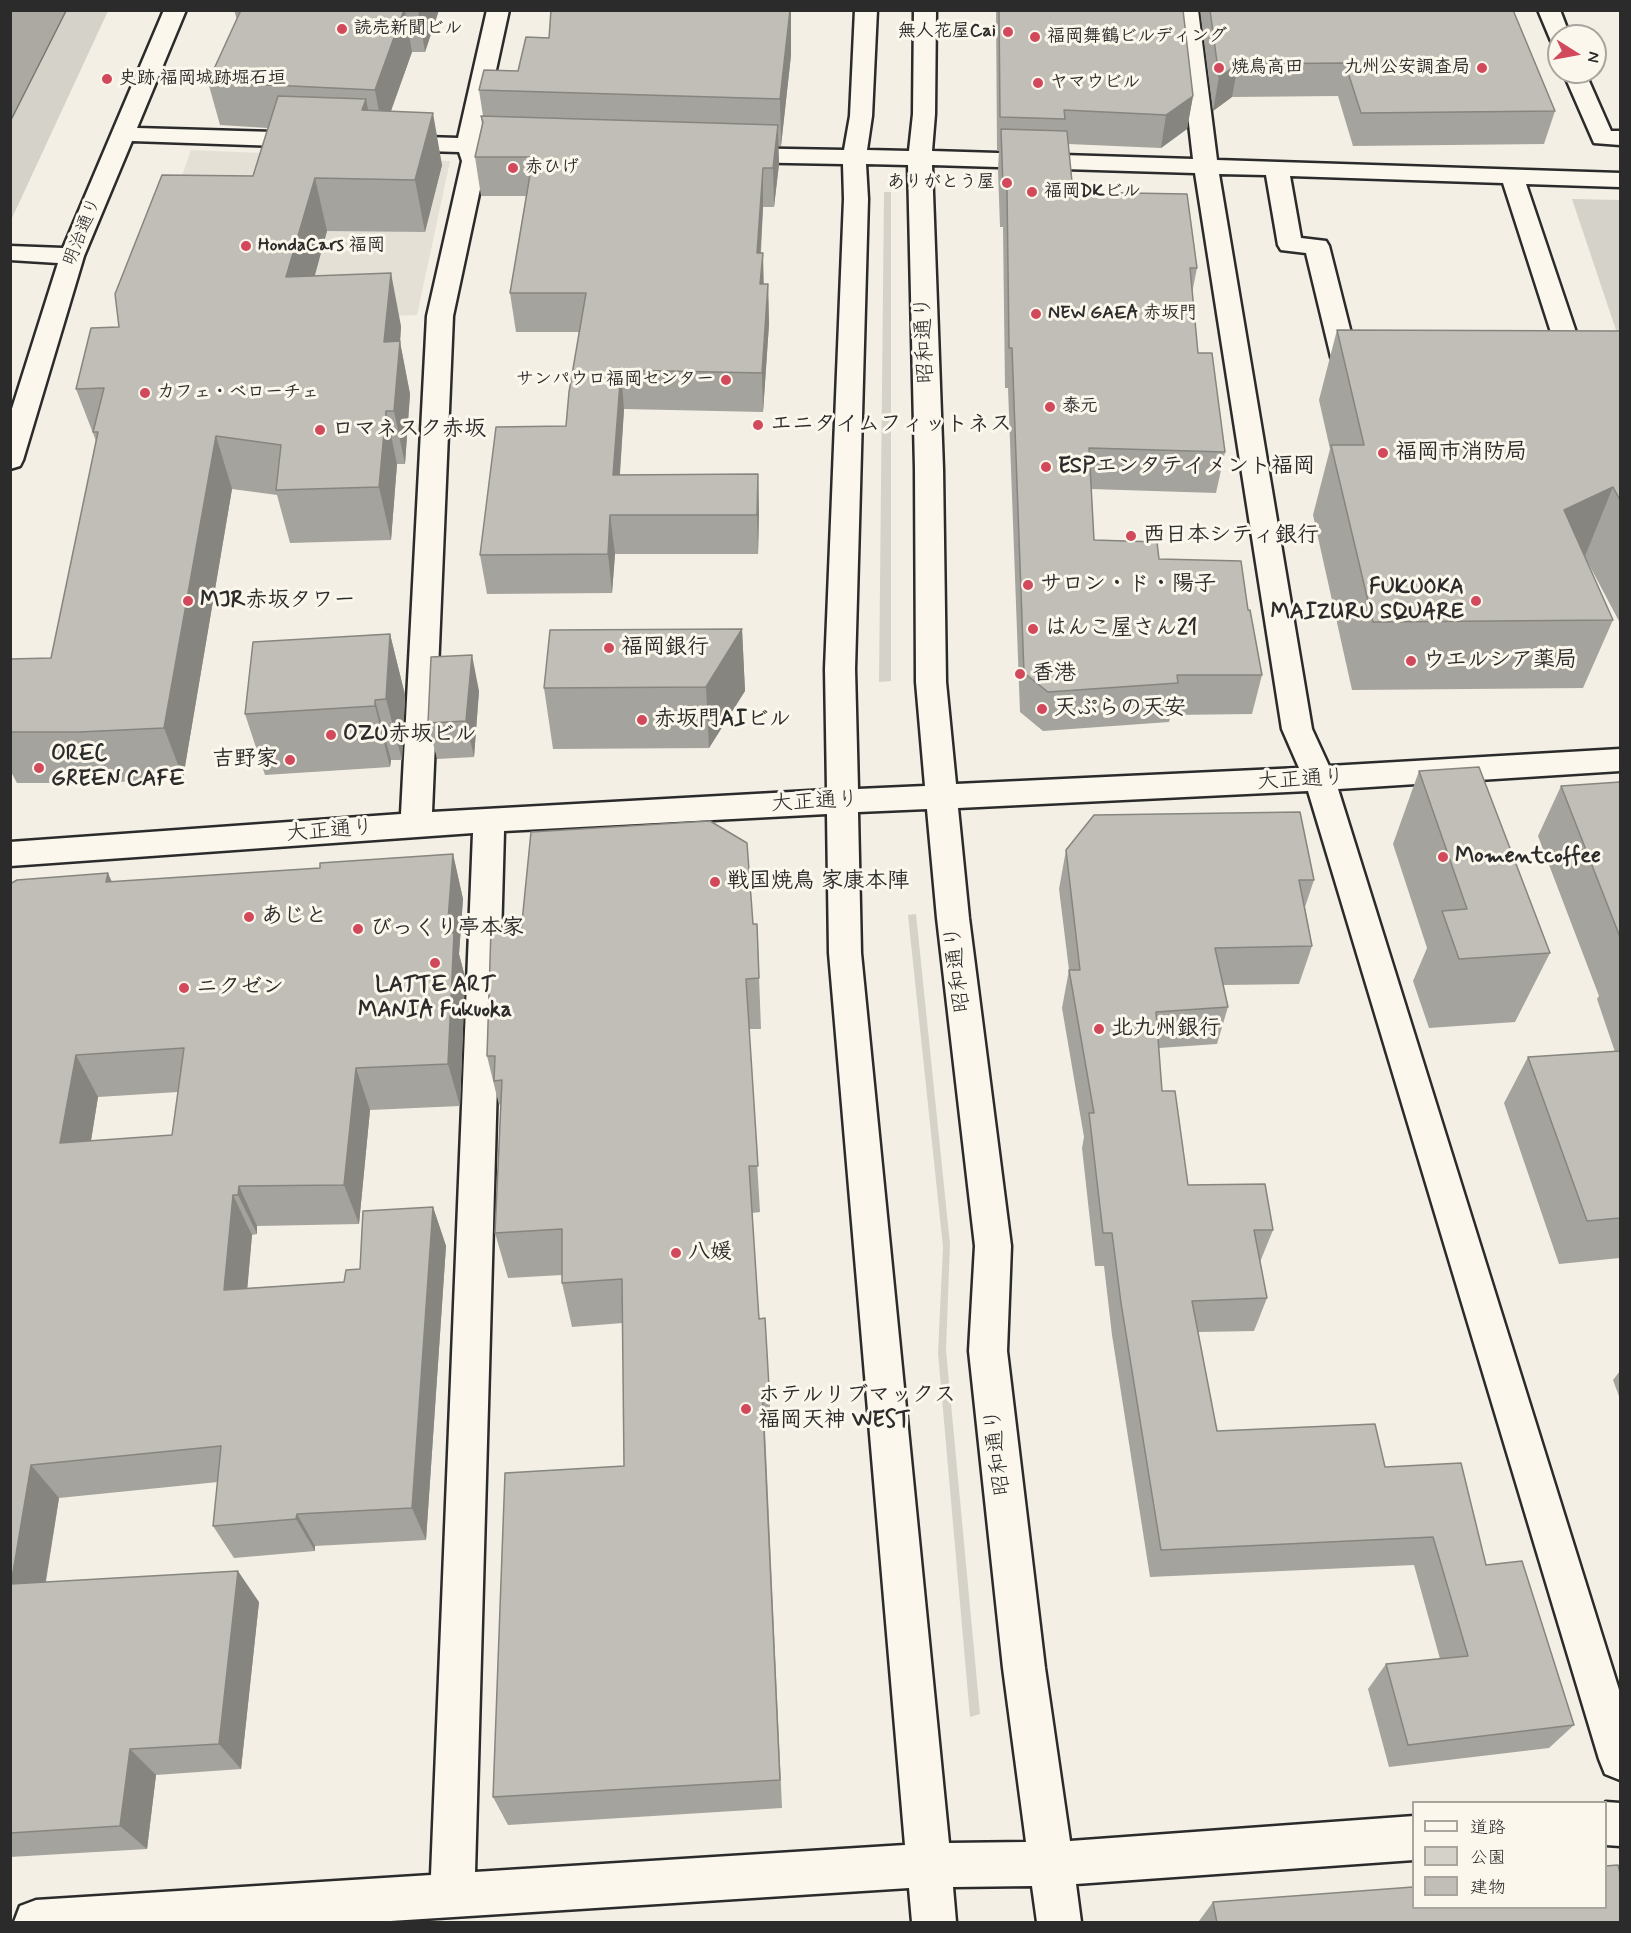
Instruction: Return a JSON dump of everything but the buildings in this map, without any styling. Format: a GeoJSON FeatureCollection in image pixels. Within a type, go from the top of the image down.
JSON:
{"type":"FeatureCollection","features":[{"type":"Feature","properties":{"kind":"street","name":"明治通り"},"geometry":{"type":"LineString","coordinates":[[12,454],[72,256],[175,10]]}},
{"type":"Feature","properties":{"kind":"street"},"geometry":{"type":"LineString","coordinates":[[416,826],[440,316],[474,161],[468,145],[498,10]]}},
{"type":"Feature","properties":{"kind":"street"},"geometry":{"type":"LineString","coordinates":[[866,10],[861,116],[854,159],[856,199],[849,466],[840,669],[844,801],[844,953],[934,1923]]}},
{"type":"Feature","properties":{"kind":"street","name":"昭和通り"},"geometry":{"type":"LineString","coordinates":[[925,10],[924,114],[920,159],[929,470],[931,682],[953,918],[993,1246],[987,1351],[1024,1668],[1059,1923]]}},
{"type":"Feature","properties":{"kind":"street"},"geometry":{"type":"LineString","coordinates":[[1187,10],[1206,166],[1298,729],[1320,780],[1620,1759]]}},
{"type":"Feature","properties":{"kind":"street"},"geometry":{"type":"LineString","coordinates":[[716,154],[1206,166],[1619,180],[1611,138],[1581,84]]}},
{"type":"Feature","properties":{"kind":"street"},"geometry":{"type":"LineString","coordinates":[[125,134],[328,141]]}},
{"type":"Feature","properties":{"kind":"street"},"geometry":{"type":"LineString","coordinates":[[374,142],[538,148]]}},
{"type":"Feature","properties":{"kind":"street"},"geometry":{"type":"LineString","coordinates":[[1277,169],[1290,245],[1317,246],[1344,357],[1390,358]]}},
{"type":"Feature","properties":{"kind":"street"},"geometry":{"type":"LineString","coordinates":[[1512,177],[1573,362],[1539,362]]}},
{"type":"Feature","properties":{"kind":"street"},"geometry":{"type":"LineString","coordinates":[[10,253],[72,256]]}},
{"type":"Feature","properties":{"kind":"street","name":"大正通り"},"geometry":{"type":"LineString","coordinates":[[10,854],[489,821],[844,801],[1320,780],[1620,760]]}},
{"type":"Feature","properties":{"kind":"street"},"geometry":{"type":"LineString","coordinates":[[452,1897],[489,821]]}},
{"type":"Feature","properties":{"kind":"street"},"geometry":{"type":"LineString","coordinates":[[36,1923],[929,1865],[1052,1864],[1412,1838]]}},
{"type":"Feature","properties":{"kind":"shaded area"},"geometry":{"type":"Polygon","coordinates":[[[10,11],[66,11],[11,120],[10,11]]]}},
{"type":"Feature","properties":{"kind":"shaded area","name":"HondaCars 福岡"},"geometry":{"type":"Polygon","coordinates":[[[191,150],[450,161],[417,315],[130,326],[191,150]]]}},
{"type":"Feature","properties":{"kind":"green space"},"geometry":{"type":"Polygon","coordinates":[[[11,11],[108,11],[12,218],[11,218],[11,11]]]}},
{"type":"Feature","properties":{"kind":"green space"},"geometry":{"type":"Polygon","coordinates":[[[884,192],[891,192],[891,681],[879,682],[884,192]]]}},
{"type":"Feature","properties":{"kind":"green space"},"geometry":{"type":"Polygon","coordinates":[[[1572,199],[1620,200],[1620,342],[1572,199]]]}},
{"type":"Feature","properties":{"kind":"green space"},"geometry":{"type":"Polygon","coordinates":[[[916,914],[950,1244],[946,1350],[980,1714],[970,1717],[938,1353],[943,1247],[908,915],[916,914]]]}},
{"type":"Feature","properties":{"kind":"place","name":"読売新聞ビル"},"geometry":{"type":"Point","coordinates":[342,29]}},
{"type":"Feature","properties":{"kind":"place","name":"無人花屋Cai"},"geometry":{"type":"Point","coordinates":[1008,32]}},
{"type":"Feature","properties":{"kind":"place","name":"福岡舞鶴ビルディング"},"geometry":{"type":"Point","coordinates":[1035,37]}},
{"type":"Feature","properties":{"kind":"place","name":"焼鳥高田"},"geometry":{"type":"Point","coordinates":[1219,68]}},
{"type":"Feature","properties":{"kind":"place","name":"九州公安調査局"},"geometry":{"type":"Point","coordinates":[1482,68]}},
{"type":"Feature","properties":{"kind":"place","name":"史跡 福岡城跡堀石垣"},"geometry":{"type":"Point","coordinates":[107,79]}},
{"type":"Feature","properties":{"kind":"place","name":"ヤマウビル"},"geometry":{"type":"Point","coordinates":[1038,83]}},
{"type":"Feature","properties":{"kind":"place","name":"赤ひげ"},"geometry":{"type":"Point","coordinates":[513,168]}},
{"type":"Feature","properties":{"kind":"place","name":"ありがとう屋"},"geometry":{"type":"Point","coordinates":[1007,183]}},
{"type":"Feature","properties":{"kind":"place","name":"福岡DKビル"},"geometry":{"type":"Point","coordinates":[1032,192]}},
{"type":"Feature","properties":{"kind":"place","name":"HondaCars 福岡"},"geometry":{"type":"Point","coordinates":[246,246]}},
{"type":"Feature","properties":{"kind":"place","name":"NEW GAEA 赤坂門"},"geometry":{"type":"Point","coordinates":[1036,314]}},
{"type":"Feature","properties":{"kind":"place","name":"サンパウロ福岡センター"},"geometry":{"type":"Point","coordinates":[726,380]}},
{"type":"Feature","properties":{"kind":"place","name":"カフェ・ベローチェ"},"geometry":{"type":"Point","coordinates":[145,393]}},
{"type":"Feature","properties":{"kind":"place","name":"泰元"},"geometry":{"type":"Point","coordinates":[1050,407]}},
{"type":"Feature","properties":{"kind":"place","name":"エニタイムフィットネス"},"geometry":{"type":"Point","coordinates":[758,425]}},
{"type":"Feature","properties":{"kind":"place","name":"ロマネスク赤坂"},"geometry":{"type":"Point","coordinates":[320,430]}},
{"type":"Feature","properties":{"kind":"place","name":"福岡市消防局"},"geometry":{"type":"Point","coordinates":[1383,453]}},
{"type":"Feature","properties":{"kind":"place","name":"ESPエンタテイメント福岡"},"geometry":{"type":"Point","coordinates":[1046,467]}},
{"type":"Feature","properties":{"kind":"place","name":"西日本シティ銀行"},"geometry":{"type":"Point","coordinates":[1131,536]}},
{"type":"Feature","properties":{"kind":"place","name":"サロン・ド・陽子"},"geometry":{"type":"Point","coordinates":[1028,585]}},
{"type":"Feature","properties":{"kind":"place","name":"MJR赤坂タワー"},"geometry":{"type":"Point","coordinates":[188,601]}},
{"type":"Feature","properties":{"kind":"place","name":"FUKUOKA MAIZURU SQUARE"},"geometry":{"type":"Point","coordinates":[1476,601]}},
{"type":"Feature","properties":{"kind":"place","name":"はんこ屋さん21"},"geometry":{"type":"Point","coordinates":[1033,629]}},
{"type":"Feature","properties":{"kind":"place","name":"福岡銀行"},"geometry":{"type":"Point","coordinates":[609,648]}},
{"type":"Feature","properties":{"kind":"place","name":"ウエルシア薬局"},"geometry":{"type":"Point","coordinates":[1411,661]}},
{"type":"Feature","properties":{"kind":"place","name":"香港"},"geometry":{"type":"Point","coordinates":[1020,674]}},
{"type":"Feature","properties":{"kind":"place","name":"天ぷらの天安"},"geometry":{"type":"Point","coordinates":[1042,709]}},
{"type":"Feature","properties":{"kind":"place","name":"赤坂門AIビル"},"geometry":{"type":"Point","coordinates":[642,720]}},
{"type":"Feature","properties":{"kind":"place","name":"OZU赤坂ビル"},"geometry":{"type":"Point","coordinates":[331,735]}},
{"type":"Feature","properties":{"kind":"place","name":"吉野家"},"geometry":{"type":"Point","coordinates":[290,760]}},
{"type":"Feature","properties":{"kind":"place","name":"OREC GREEN CAFE"},"geometry":{"type":"Point","coordinates":[39,768]}},
{"type":"Feature","properties":{"kind":"place","name":"Momentcoffee"},"geometry":{"type":"Point","coordinates":[1443,857]}},
{"type":"Feature","properties":{"kind":"place","name":"戦国焼鳥 家康本陣"},"geometry":{"type":"Point","coordinates":[715,882]}},
{"type":"Feature","properties":{"kind":"place","name":"あじと"},"geometry":{"type":"Point","coordinates":[249,917]}},
{"type":"Feature","properties":{"kind":"place","name":"びっくり亭本家"},"geometry":{"type":"Point","coordinates":[358,929]}},
{"type":"Feature","properties":{"kind":"place","name":"LATTE ART MANIA Fukuoka"},"geometry":{"type":"Point","coordinates":[435,963]}},
{"type":"Feature","properties":{"kind":"place","name":"ニクゼン"},"geometry":{"type":"Point","coordinates":[184,988]}},
{"type":"Feature","properties":{"kind":"place","name":"北九州銀行"},"geometry":{"type":"Point","coordinates":[1099,1029]}},
{"type":"Feature","properties":{"kind":"place","name":"八媛"},"geometry":{"type":"Point","coordinates":[676,1253]}},
{"type":"Feature","properties":{"kind":"place","name":"ホテルリブマックス 福岡天神 WEST"},"geometry":{"type":"Point","coordinates":[746,1409]}}]}
